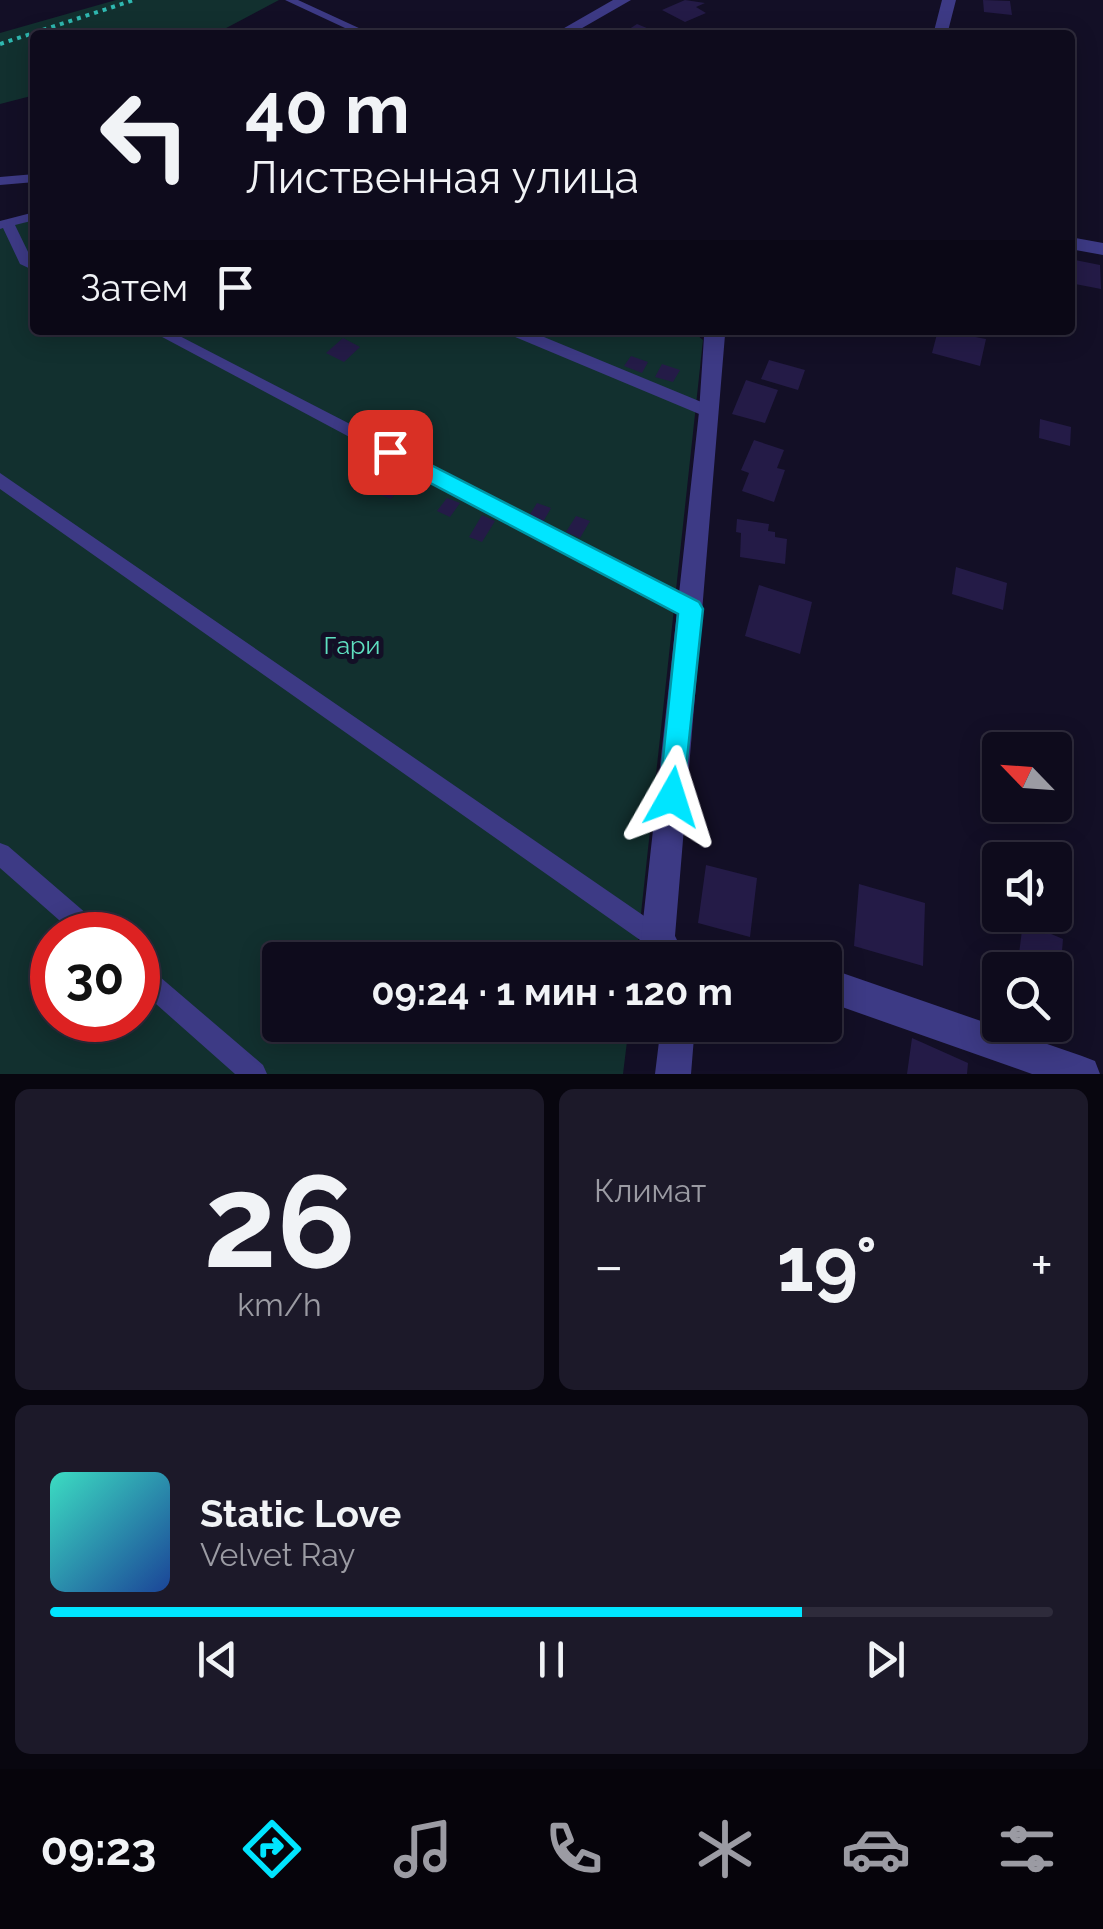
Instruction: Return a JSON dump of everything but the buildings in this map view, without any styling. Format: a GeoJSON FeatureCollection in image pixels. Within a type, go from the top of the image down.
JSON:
{"type":"FeatureCollection","features":[{"type":"Feature","properties":{"kind":"street"},"geometry":{"type":"LineString","coordinates":[[568,30],[624,0]]}},
{"type":"Feature","properties":{"kind":"street"},"geometry":{"type":"LineString","coordinates":[[941,30],[950,0]]}},
{"type":"Feature","properties":{"kind":"street"},"geometry":{"type":"LineString","coordinates":[[1075,244],[1103,249]]}},
{"type":"Feature","properties":{"kind":"street"},"geometry":{"type":"LineString","coordinates":[[665,942],[716,335]]}},
{"type":"Feature","properties":{"kind":"street"},"geometry":{"type":"LineString","coordinates":[[842,990],[1082,1074]]}},
{"type":"Feature","properties":{"kind":"street"},"geometry":{"type":"LineString","coordinates":[[673,1074],[676,1042]]}},
{"type":"Feature","properties":{"kind":"lane"},"geometry":{"type":"LineString","coordinates":[[290,0],[358,30]]}},
{"type":"Feature","properties":{"kind":"lane"},"geometry":{"type":"LineString","coordinates":[[0,181],[30,178]]}},
{"type":"Feature","properties":{"kind":"lane"},"geometry":{"type":"LineString","coordinates":[[30,217],[3,224],[30,264]]}},
{"type":"Feature","properties":{"kind":"lane"},"geometry":{"type":"LineString","coordinates":[[166,335],[690,609]]}},
{"type":"Feature","properties":{"kind":"lane"},"geometry":{"type":"LineString","coordinates":[[525,335],[710,412]]}},
{"type":"Feature","properties":{"kind":"lane"},"geometry":{"type":"LineString","coordinates":[[0,480],[654,942]]}},
{"type":"Feature","properties":{"kind":"lane"},"geometry":{"type":"LineString","coordinates":[[0,854],[67,912]]}},
{"type":"Feature","properties":{"kind":"lane"},"geometry":{"type":"LineString","coordinates":[[160,992],[254,1074]]}},
{"type":"Feature","properties":{"kind":"path"},"geometry":{"type":"LineString","coordinates":[[43,30],[134,0]]}},
{"type":"Feature","properties":{"kind":"path"},"geometry":{"type":"LineString","coordinates":[[0,44],[30,34]]}},
{"type":"Feature","properties":{"kind":"green space"},"geometry":{"type":"Polygon","coordinates":[[[116,0],[279,0],[222,30],[30,30],[30,96],[0,104],[0,33],[116,0]]]}},
{"type":"Feature","properties":{"kind":"green space","name":"Гари"},"geometry":{"type":"Polygon","coordinates":[[[30,217],[30,335],[697,335],[703,340],[638,942],[262,942],[262,1042],[627,1042],[623,1074],[0,1074],[0,221],[30,217]]]}},
{"type":"Feature","properties":{"kind":"route"},"geometry":{"type":"LineString","coordinates":[[390,452],[690,609],[672,797]]}}]}
